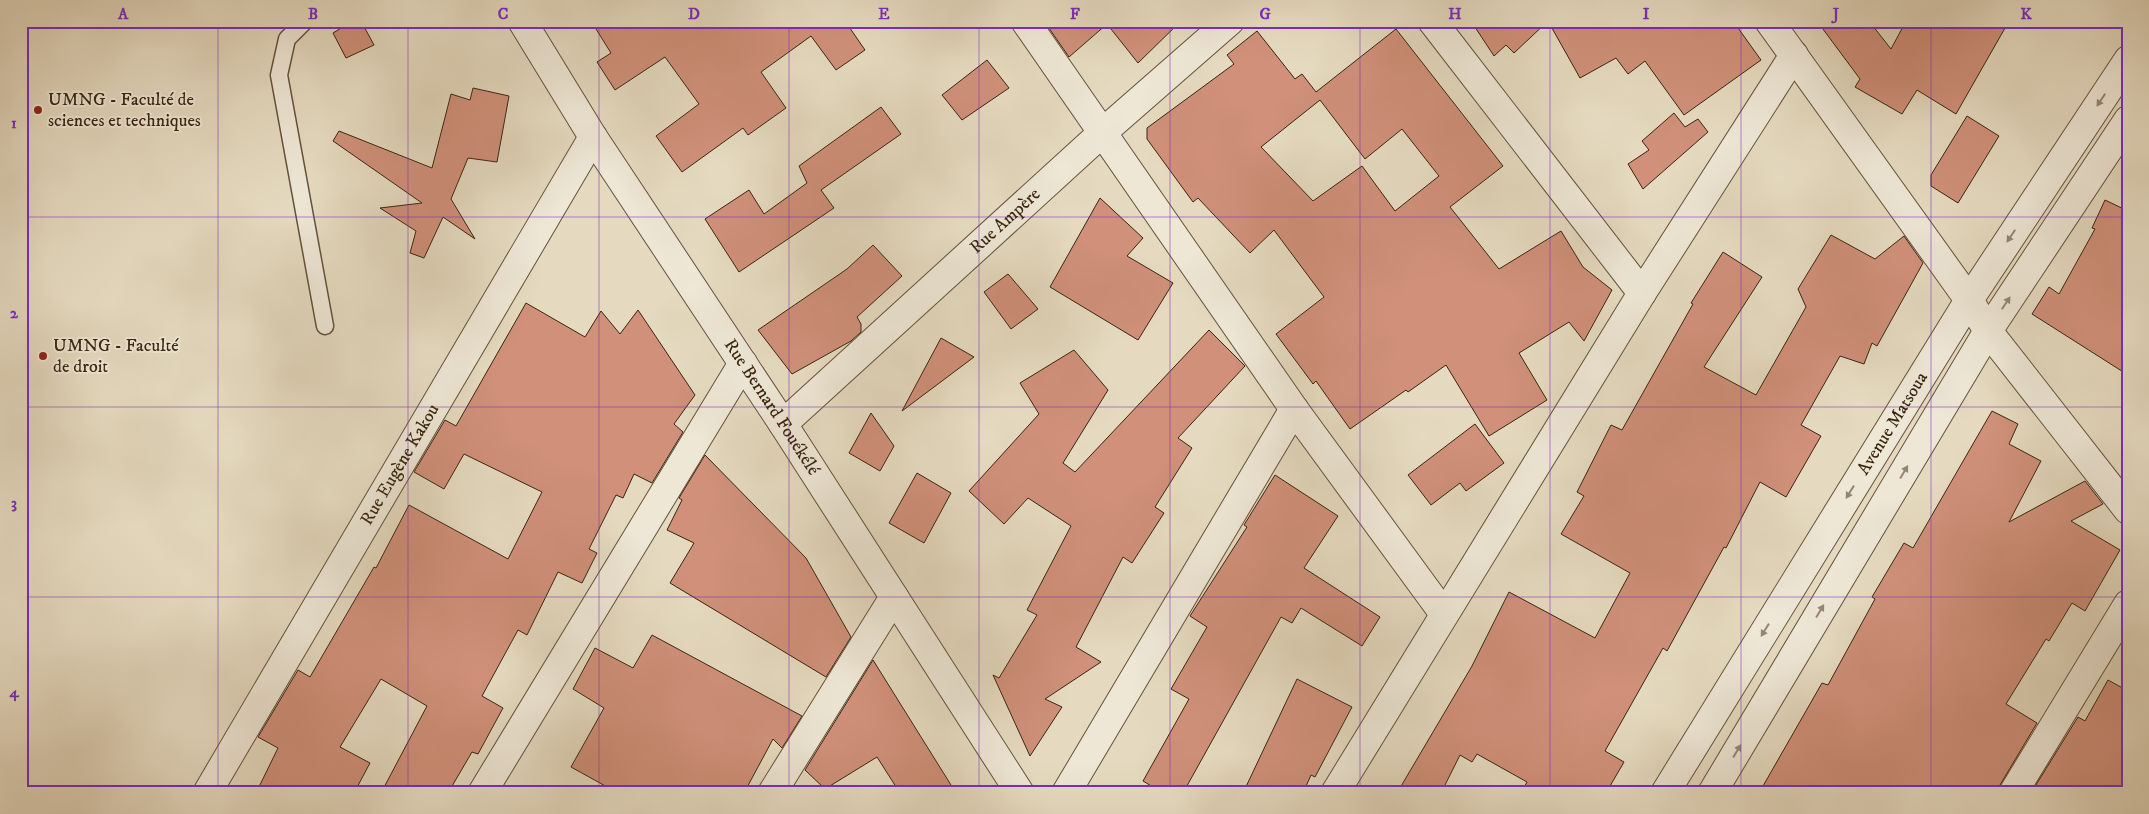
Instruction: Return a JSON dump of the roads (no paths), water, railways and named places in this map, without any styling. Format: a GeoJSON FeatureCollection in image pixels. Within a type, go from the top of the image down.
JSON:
{"type":"FeatureCollection","features":[{"type":"Feature","properties":{"kind":"street","name":"Rue Bernard Fouékélé"},"geometry":{"type":"LineString","coordinates":[[522,21],[593,136],[743,362],[1020,793]]}},
{"type":"Feature","properties":{"kind":"street"},"geometry":{"type":"LineString","coordinates":[[1024,21],[1294,409],[1444,614]]}},
{"type":"Feature","properties":{"kind":"street","name":"Rue Ampère"},"geometry":{"type":"LineString","coordinates":[[783,424],[1102,133],[1230,21]]}},
{"type":"Feature","properties":{"kind":"street"},"geometry":{"type":"LineString","coordinates":[[1432,21],[1642,293]]}},
{"type":"Feature","properties":{"kind":"street"},"geometry":{"type":"LineString","coordinates":[[1769,21],[1969,300],[1988,330],[2128,510]]}},
{"type":"Feature","properties":{"kind":"street"},"geometry":{"type":"LineString","coordinates":[[1335,793],[1642,293],[1794,55]]}},
{"type":"Feature","properties":{"kind":"street","name":"Avenue Matsoua"},"geometry":{"type":"LineString","coordinates":[[1665,793],[1969,300],[2128,60]]}},
{"type":"Feature","properties":{"kind":"street","name":"Avenue Matsoua"},"geometry":{"type":"LineString","coordinates":[[1712,793],[1988,330],[2128,120]]}},
{"type":"Feature","properties":{"kind":"street","name":"Rue Eugène Kakou"},"geometry":{"type":"LineString","coordinates":[[207,793],[593,136]]}},
{"type":"Feature","properties":{"kind":"street"},"geometry":{"type":"LineString","coordinates":[[482,793],[743,362]]}},
{"type":"Feature","properties":{"kind":"street"},"geometry":{"type":"LineString","coordinates":[[1066,793],[1294,409]]}},
{"type":"Feature","properties":{"kind":"street"},"geometry":{"type":"LineString","coordinates":[[772,793],[894,597]]}},
{"type":"Feature","properties":{"kind":"street"},"geometry":{"type":"LineString","coordinates":[[2013,793],[2128,604]]}},
{"type":"Feature","properties":{"kind":"lane"},"geometry":{"type":"LineString","coordinates":[[305,21],[287,39],[278,75],[325,326]]}},
{"type":"Feature","properties":{"kind":"place","name":"UMNG - Faculté de sciences et techniques"},"geometry":{"type":"Point","coordinates":[38,110]}},
{"type":"Feature","properties":{"kind":"place","name":"UMNG - Faculté de droit"},"geometry":{"type":"Point","coordinates":[43,356]}}]}
